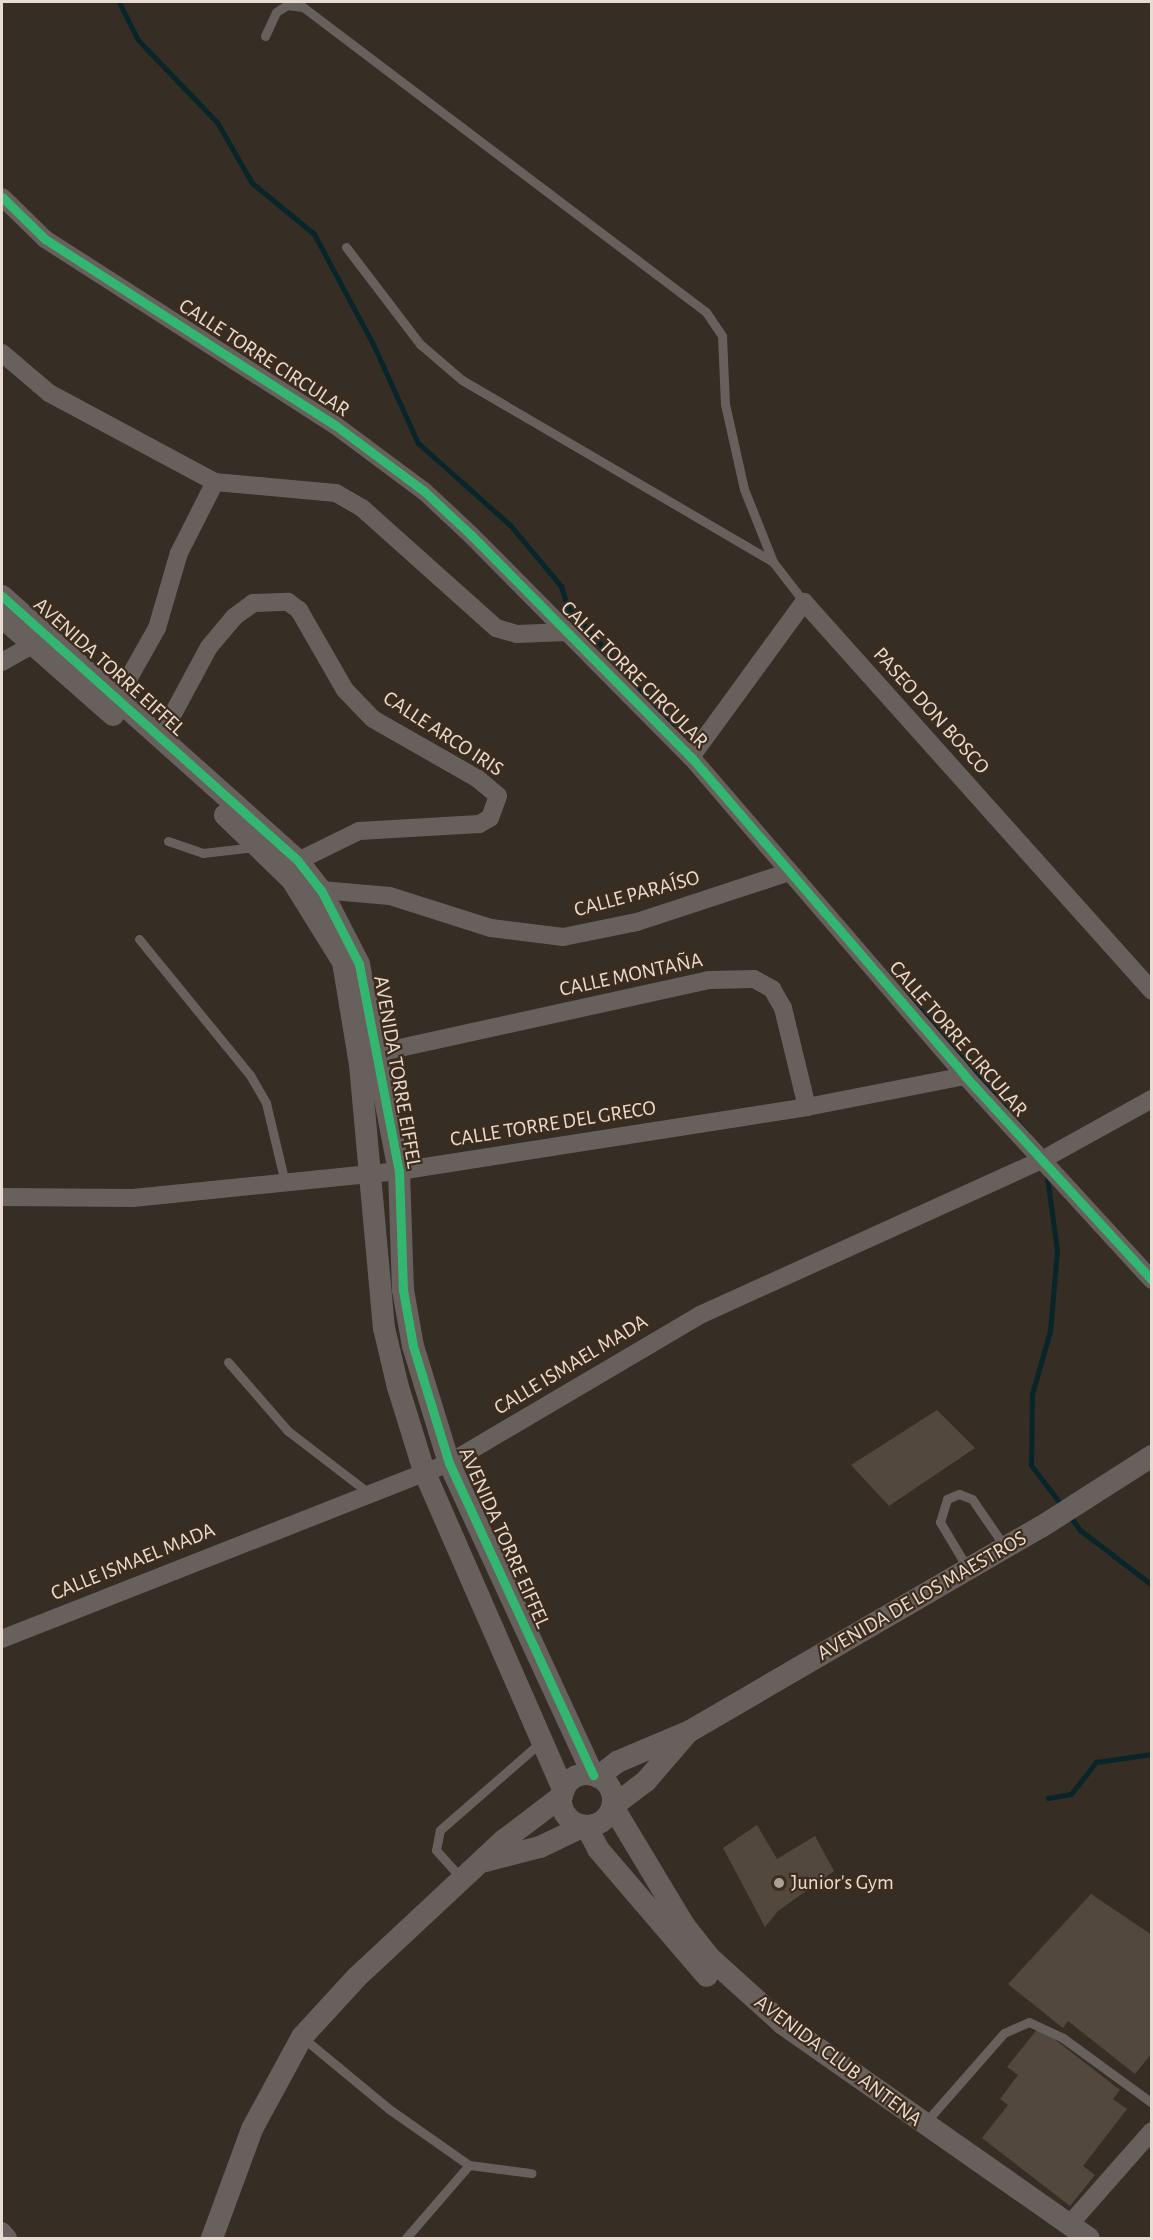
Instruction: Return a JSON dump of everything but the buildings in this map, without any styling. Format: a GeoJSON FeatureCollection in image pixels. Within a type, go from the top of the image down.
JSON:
{"type":"FeatureCollection","features":[{"type":"Feature","properties":{"kind":"street","name":"CALLE TORRE CIRCULAR"},"geometry":{"type":"LineString","coordinates":[[2,197],[45,239],[335,424],[424,491],[692,757],[965,1076],[1040,1161],[1152,1280]]}},
{"type":"Feature","properties":{"kind":"street"},"geometry":{"type":"LineString","coordinates":[[2,353],[57,398],[215,482],[336,493],[362,508],[496,628],[517,634],[567,632]]}},
{"type":"Feature","properties":{"kind":"street"},"geometry":{"type":"LineString","coordinates":[[117,699],[157,628],[179,553],[215,482]]}},
{"type":"Feature","properties":{"kind":"street","name":"AVENIDA TORRE EIFFEL"},"geometry":{"type":"LineString","coordinates":[[2,596],[40,641],[257,846],[298,888],[343,962],[370,1174],[384,1328],[424,1471],[563,1793]]}},
{"type":"Feature","properties":{"kind":"street","name":"CALLE ARCO IRIS"},"geometry":{"type":"LineString","coordinates":[[160,738],[209,647],[234,617],[253,603],[288,602],[300,610],[345,690],[373,719],[478,778],[498,796],[490,818],[479,824],[359,831],[298,861]]}},
{"type":"Feature","properties":{"kind":"street"},"geometry":{"type":"LineString","coordinates":[[692,757],[804,602]]}},
{"type":"Feature","properties":{"kind":"street","name":"PASEO DON BOSCO"},"geometry":{"type":"LineString","coordinates":[[804,602],[1152,991]]}},
{"type":"Feature","properties":{"kind":"street","name":"AVENIDA TORRE EIFFEL"},"geometry":{"type":"LineString","coordinates":[[2,617],[40,641],[117,699],[298,861],[321,890],[359,964],[399,1171],[403,1290],[413,1346],[449,1463],[595,1776]]}},
{"type":"Feature","properties":{"kind":"street"},"geometry":{"type":"LineString","coordinates":[[2,662],[40,641]]}},
{"type":"Feature","properties":{"kind":"street","name":"CALLE PARAÍSO"},"geometry":{"type":"LineString","coordinates":[[321,890],[390,896],[502,930],[563,938],[637,922],[789,872]]}},
{"type":"Feature","properties":{"kind":"street","name":"CALLE MONTAÑA"},"geometry":{"type":"LineString","coordinates":[[377,1053],[709,980],[754,979],[772,989],[783,1008],[807,1107]]}},
{"type":"Feature","properties":{"kind":"street","name":"CALLE TORRE DEL GRECO"},"geometry":{"type":"LineString","coordinates":[[2,1197],[133,1198],[399,1171],[807,1107],[965,1076]]}},
{"type":"Feature","properties":{"kind":"street","name":"CALLE ISMAEL MADA"},"geometry":{"type":"LineString","coordinates":[[2,1639],[449,1463],[700,1315],[1040,1161],[1152,1099]]}},
{"type":"Feature","properties":{"kind":"street","name":"AVENIDA DE LOS MAESTROS"},"geometry":{"type":"LineString","coordinates":[[595,1776],[617,1762],[690,1731],[1006,1547],[1152,1456]]}},
{"type":"Feature","properties":{"kind":"street","name":"AVENIDA DE LOS MAESTROS"},"geometry":{"type":"LineString","coordinates":[[613,1807],[646,1781],[690,1731]]}},
{"type":"Feature","properties":{"kind":"street"},"geometry":{"type":"LineString","coordinates":[[212,2238],[252,2129],[302,2037],[357,1977],[464,1881],[525,1821],[563,1793],[575,1778],[595,1776],[610,1789],[613,1807],[602,1821],[585,1826],[540,1847],[485,1861]]}},
{"type":"Feature","properties":{"kind":"street"},"geometry":{"type":"LineString","coordinates":[[563,1793],[564,1812],[585,1826]]}},
{"type":"Feature","properties":{"kind":"street","name":"AVENIDA CLUB ANTENA"},"geometry":{"type":"LineString","coordinates":[[613,1807],[710,1958],[783,2024],[1070,2232]]}},
{"type":"Feature","properties":{"kind":"street","name":"AVENIDA CLUB ANTENA"},"geometry":{"type":"LineString","coordinates":[[585,1826],[598,1849],[693,1961],[742,2009],[1070,2232],[1089,2238]]}},
{"type":"Feature","properties":{"kind":"street"},"geometry":{"type":"LineString","coordinates":[[1070,2232],[1152,2131]]}},
{"type":"Feature","properties":{"kind":"street"},"geometry":{"type":"LineString","coordinates":[[2,2231],[8,2238]]}},
{"type":"Feature","properties":{"kind":"lane"},"geometry":{"type":"LineString","coordinates":[[265,36],[276,12],[287,5],[320,17],[706,312],[722,336],[731,444],[773,562],[804,602]]}},
{"type":"Feature","properties":{"kind":"lane"},"geometry":{"type":"LineString","coordinates":[[346,247],[420,344],[462,380],[773,562]]}},
{"type":"Feature","properties":{"kind":"lane"},"geometry":{"type":"LineString","coordinates":[[168,841],[203,853],[257,846]]}},
{"type":"Feature","properties":{"kind":"lane"},"geometry":{"type":"LineString","coordinates":[[139,939],[250,1074],[266,1103],[285,1183]]}},
{"type":"Feature","properties":{"kind":"lane"},"geometry":{"type":"LineString","coordinates":[[228,1362],[288,1431],[370,1494]]}},
{"type":"Feature","properties":{"kind":"lane"},"geometry":{"type":"LineString","coordinates":[[968,1569],[940,1522],[947,1499],[959,1494],[972,1499],[1006,1547]]}},
{"type":"Feature","properties":{"kind":"lane"},"geometry":{"type":"LineString","coordinates":[[464,1881],[436,1850],[440,1830],[542,1741]]}},
{"type":"Feature","properties":{"kind":"lane"},"geometry":{"type":"LineString","coordinates":[[923,2125],[1004,2032],[1029,2022],[1063,2038],[1152,2103]]}},
{"type":"Feature","properties":{"kind":"lane"},"geometry":{"type":"LineString","coordinates":[[302,2037],[389,2109],[469,2165],[531,2173]]}},
{"type":"Feature","properties":{"kind":"lane"},"geometry":{"type":"LineString","coordinates":[[406,2238],[469,2165]]}},
{"type":"Feature","properties":{"kind":"waterway"},"geometry":{"type":"LineString","coordinates":[[119,2],[138,40],[217,122],[252,183],[314,234],[373,344],[418,443],[510,525],[561,586],[567,606],[672,726]]}},
{"type":"Feature","properties":{"kind":"waterway"},"geometry":{"type":"LineString","coordinates":[[903,991],[1027,1133]]}},
{"type":"Feature","properties":{"kind":"waterway"},"geometry":{"type":"LineString","coordinates":[[1047,1177],[1057,1250],[1050,1331],[1032,1394],[1031,1465],[1063,1507]]}},
{"type":"Feature","properties":{"kind":"waterway"},"geometry":{"type":"LineString","coordinates":[[1069,1515],[1080,1530],[1152,1585]]}},
{"type":"Feature","properties":{"kind":"waterway"},"geometry":{"type":"LineString","coordinates":[[1048,1798],[1071,1794],[1096,1762],[1152,1754]]}},
{"type":"Feature","properties":{"kind":"cycle path"},"geometry":{"type":"LineString","coordinates":[[2,197],[45,239],[335,425],[424,491],[471,535],[691,757],[965,1076],[1152,1280]]}},
{"type":"Feature","properties":{"kind":"cycle path"},"geometry":{"type":"LineString","coordinates":[[2,596],[298,861],[321,890],[359,964],[399,1171],[403,1290],[413,1346],[449,1463],[593,1775]]}},
{"type":"Feature","properties":{"kind":"place","name":"Junior's Gym"},"geometry":{"type":"Point","coordinates":[779,1883]}}]}
